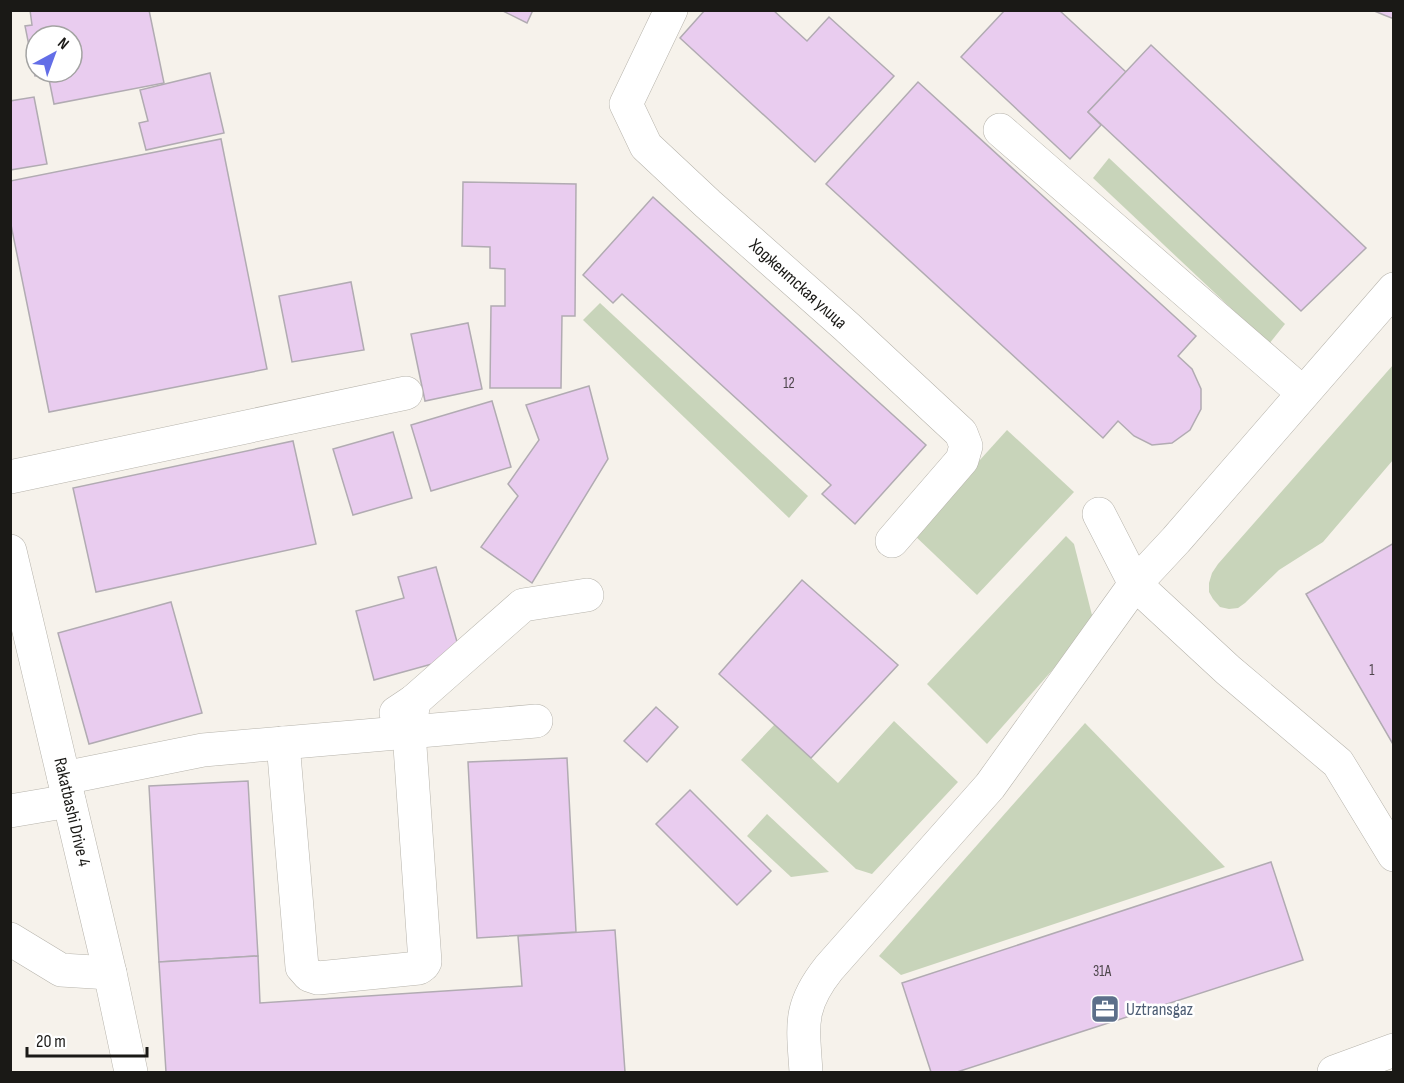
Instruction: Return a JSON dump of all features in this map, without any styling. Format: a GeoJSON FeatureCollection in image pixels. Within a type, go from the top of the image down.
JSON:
{"type":"FeatureCollection","features":[{"type":"Feature","properties":{"kind":"street","name":"Ходжентская улица"},"geometry":{"type":"LineString","coordinates":[[671,10],[626,104],[646,146],[961,433],[966,446],[962,460],[892,541]]}},
{"type":"Feature","properties":{"kind":"street"},"geometry":{"type":"LineString","coordinates":[[1000,130],[1303,393]]}},
{"type":"Feature","properties":{"kind":"street"},"geometry":{"type":"LineString","coordinates":[[806,1072],[803,1030],[808,999],[817,982],[990,786],[1135,584],[1394,289]]}},
{"type":"Feature","properties":{"kind":"street"},"geometry":{"type":"LineString","coordinates":[[10,477],[406,393]]}},
{"type":"Feature","properties":{"kind":"street"},"geometry":{"type":"LineString","coordinates":[[1099,514],[1135,584],[1228,670],[1338,763],[1394,855]]}},
{"type":"Feature","properties":{"kind":"street","name":"Rakatbashi Drive 4"},"geometry":{"type":"LineString","coordinates":[[10,551],[110,973],[131,1072]]}},
{"type":"Feature","properties":{"kind":"street"},"geometry":{"type":"LineString","coordinates":[[10,812],[67,789],[203,750],[360,736],[411,716],[523,605],[586,595]]}},
{"type":"Feature","properties":{"kind":"street"},"geometry":{"type":"LineString","coordinates":[[283,743],[302,968],[309,975],[318,978],[419,968],[425,962],[411,716]]}},
{"type":"Feature","properties":{"kind":"street"},"geometry":{"type":"LineString","coordinates":[[411,716],[536,721]]}},
{"type":"Feature","properties":{"kind":"street"},"geometry":{"type":"LineString","coordinates":[[10,939],[61,970],[110,973]]}},
{"type":"Feature","properties":{"kind":"street"},"geometry":{"type":"LineString","coordinates":[[1334,1072],[1394,1050]]}},
{"type":"Feature","properties":{"kind":"green space"},"geometry":{"type":"Polygon","coordinates":[[[1109,158],[1285,324],[1269,344],[1093,178],[1109,158]]]}},
{"type":"Feature","properties":{"kind":"green space"},"geometry":{"type":"Polygon","coordinates":[[[600,303],[808,496],[789,518],[583,320],[600,303]]]}},
{"type":"Feature","properties":{"kind":"green space"},"geometry":{"type":"Polygon","coordinates":[[[1393,365],[1393,460],[1323,542],[1279,570],[1238,608],[1220,607],[1209,592],[1212,573],[1218,564],[1393,365]]]}},
{"type":"Feature","properties":{"kind":"green space"},"geometry":{"type":"Polygon","coordinates":[[[1007,430],[1074,492],[977,595],[913,534],[1007,430]]]}},
{"type":"Feature","properties":{"kind":"green space"},"geometry":{"type":"Polygon","coordinates":[[[1066,536],[1074,544],[1094,623],[987,744],[927,684],[1066,536]]]}},
{"type":"Feature","properties":{"kind":"green space"},"geometry":{"type":"Polygon","coordinates":[[[894,721],[958,782],[872,874],[856,869],[741,760],[775,724],[838,783],[894,721]]]}},
{"type":"Feature","properties":{"kind":"green space"},"geometry":{"type":"Polygon","coordinates":[[[1085,723],[1225,867],[901,975],[879,956],[1085,723]]]}},
{"type":"Feature","properties":{"kind":"green space"},"geometry":{"type":"Polygon","coordinates":[[[767,814],[829,872],[791,877],[747,836],[767,814]]]}},
{"type":"Feature","properties":{"kind":"building"},"geometry":{"type":"Polygon","coordinates":[[[30,10],[149,10],[164,83],[54,104],[50,84],[84,84],[84,24],[32,24],[30,10]]]}},
{"type":"Feature","properties":{"kind":"building"},"geometry":{"type":"Polygon","coordinates":[[[501,10],[533,10],[527,23],[501,10]]]}},
{"type":"Feature","properties":{"kind":"building"},"geometry":{"type":"Polygon","coordinates":[[[705,10],[773,10],[807,41],[829,17],[894,76],[815,162],[680,38],[705,10]]]}},
{"type":"Feature","properties":{"kind":"building"},"geometry":{"type":"Polygon","coordinates":[[[1005,10],[1059,10],[1126,72],[1088,112],[1101,125],[1070,159],[961,57],[1005,10]]]}},
{"type":"Feature","properties":{"kind":"building"},"geometry":{"type":"Polygon","coordinates":[[[1372,10],[1394,10],[1394,19],[1384,15],[1372,10]]]}},
{"type":"Feature","properties":{"kind":"building"},"geometry":{"type":"Polygon","coordinates":[[[1151,45],[1366,248],[1301,311],[1088,112],[1151,45]]]}},
{"type":"Feature","properties":{"kind":"building"},"geometry":{"type":"Polygon","coordinates":[[[210,73],[224,133],[146,150],[139,123],[148,121],[140,90],[210,73]]]}},
{"type":"Feature","properties":{"kind":"building"},"geometry":{"type":"Polygon","coordinates":[[[918,82],[1196,336],[1178,356],[1192,369],[1201,389],[1201,409],[1190,430],[1172,443],[1152,445],[1134,436],[1118,421],[1103,438],[826,184],[918,82]]]}},
{"type":"Feature","properties":{"kind":"building"},"geometry":{"type":"Polygon","coordinates":[[[34,97],[47,164],[10,170],[10,101],[34,97]]]}},
{"type":"Feature","properties":{"kind":"building"},"geometry":{"type":"Polygon","coordinates":[[[221,139],[267,369],[49,412],[10,220],[10,181],[221,139]]]}},
{"type":"Feature","properties":{"kind":"building"},"geometry":{"type":"Polygon","coordinates":[[[463,182],[576,184],[575,316],[562,316],[561,388],[490,388],[491,306],[505,306],[505,269],[490,268],[490,247],[462,246],[463,182]]]}},
{"type":"Feature","properties":{"kind":"building"},"geometry":{"type":"Polygon","coordinates":[[[653,197],[926,445],[855,524],[822,494],[831,485],[622,294],[613,303],[583,275],[653,197]]]}},
{"type":"Feature","properties":{"kind":"building"},"geometry":{"type":"Polygon","coordinates":[[[351,282],[364,350],[292,362],[279,296],[351,282]]]}},
{"type":"Feature","properties":{"kind":"building"},"geometry":{"type":"Polygon","coordinates":[[[468,323],[482,389],[425,401],[411,334],[468,323]]]}},
{"type":"Feature","properties":{"kind":"building"},"geometry":{"type":"Polygon","coordinates":[[[589,386],[608,459],[532,583],[481,547],[518,496],[508,484],[539,440],[526,405],[589,386]]]}},
{"type":"Feature","properties":{"kind":"building"},"geometry":{"type":"Polygon","coordinates":[[[492,401],[511,467],[431,491],[411,425],[492,401]]]}},
{"type":"Feature","properties":{"kind":"building"},"geometry":{"type":"Polygon","coordinates":[[[393,432],[412,498],[353,515],[333,449],[393,432]]]}},
{"type":"Feature","properties":{"kind":"building"},"geometry":{"type":"Polygon","coordinates":[[[293,441],[316,544],[96,592],[73,488],[293,441]]]}},
{"type":"Feature","properties":{"kind":"building"},"geometry":{"type":"Polygon","coordinates":[[[1394,543],[1394,746],[1306,594],[1394,543]]]}},
{"type":"Feature","properties":{"kind":"building"},"geometry":{"type":"Polygon","coordinates":[[[436,567],[461,656],[374,680],[356,611],[404,598],[398,577],[436,567]]]}},
{"type":"Feature","properties":{"kind":"building"},"geometry":{"type":"Polygon","coordinates":[[[802,580],[898,665],[811,758],[719,674],[802,580]]]}},
{"type":"Feature","properties":{"kind":"building"},"geometry":{"type":"Polygon","coordinates":[[[171,602],[202,713],[89,744],[58,633],[171,602]]]}},
{"type":"Feature","properties":{"kind":"building"},"geometry":{"type":"Polygon","coordinates":[[[656,707],[678,727],[647,762],[624,741],[656,707]]]}},
{"type":"Feature","properties":{"kind":"building"},"geometry":{"type":"Polygon","coordinates":[[[567,758],[576,932],[477,938],[468,762],[567,758]]]}},
{"type":"Feature","properties":{"kind":"building"},"geometry":{"type":"Polygon","coordinates":[[[248,781],[258,956],[159,962],[149,786],[248,781]]]}},
{"type":"Feature","properties":{"kind":"building"},"geometry":{"type":"Polygon","coordinates":[[[690,790],[771,871],[737,905],[656,824],[690,790]]]}},
{"type":"Feature","properties":{"kind":"building"},"geometry":{"type":"Polygon","coordinates":[[[1271,862],[1303,960],[957,1072],[931,1072],[902,983],[1271,862]]]}},
{"type":"Feature","properties":{"kind":"building"},"geometry":{"type":"Polygon","coordinates":[[[615,930],[625,1072],[166,1072],[159,962],[258,956],[260,1003],[522,986],[518,936],[615,930]]]}},
{"type":"Feature","properties":{"kind":"place","name":"Uztransgaz"},"geometry":{"type":"Point","coordinates":[1105,1009]}}]}
